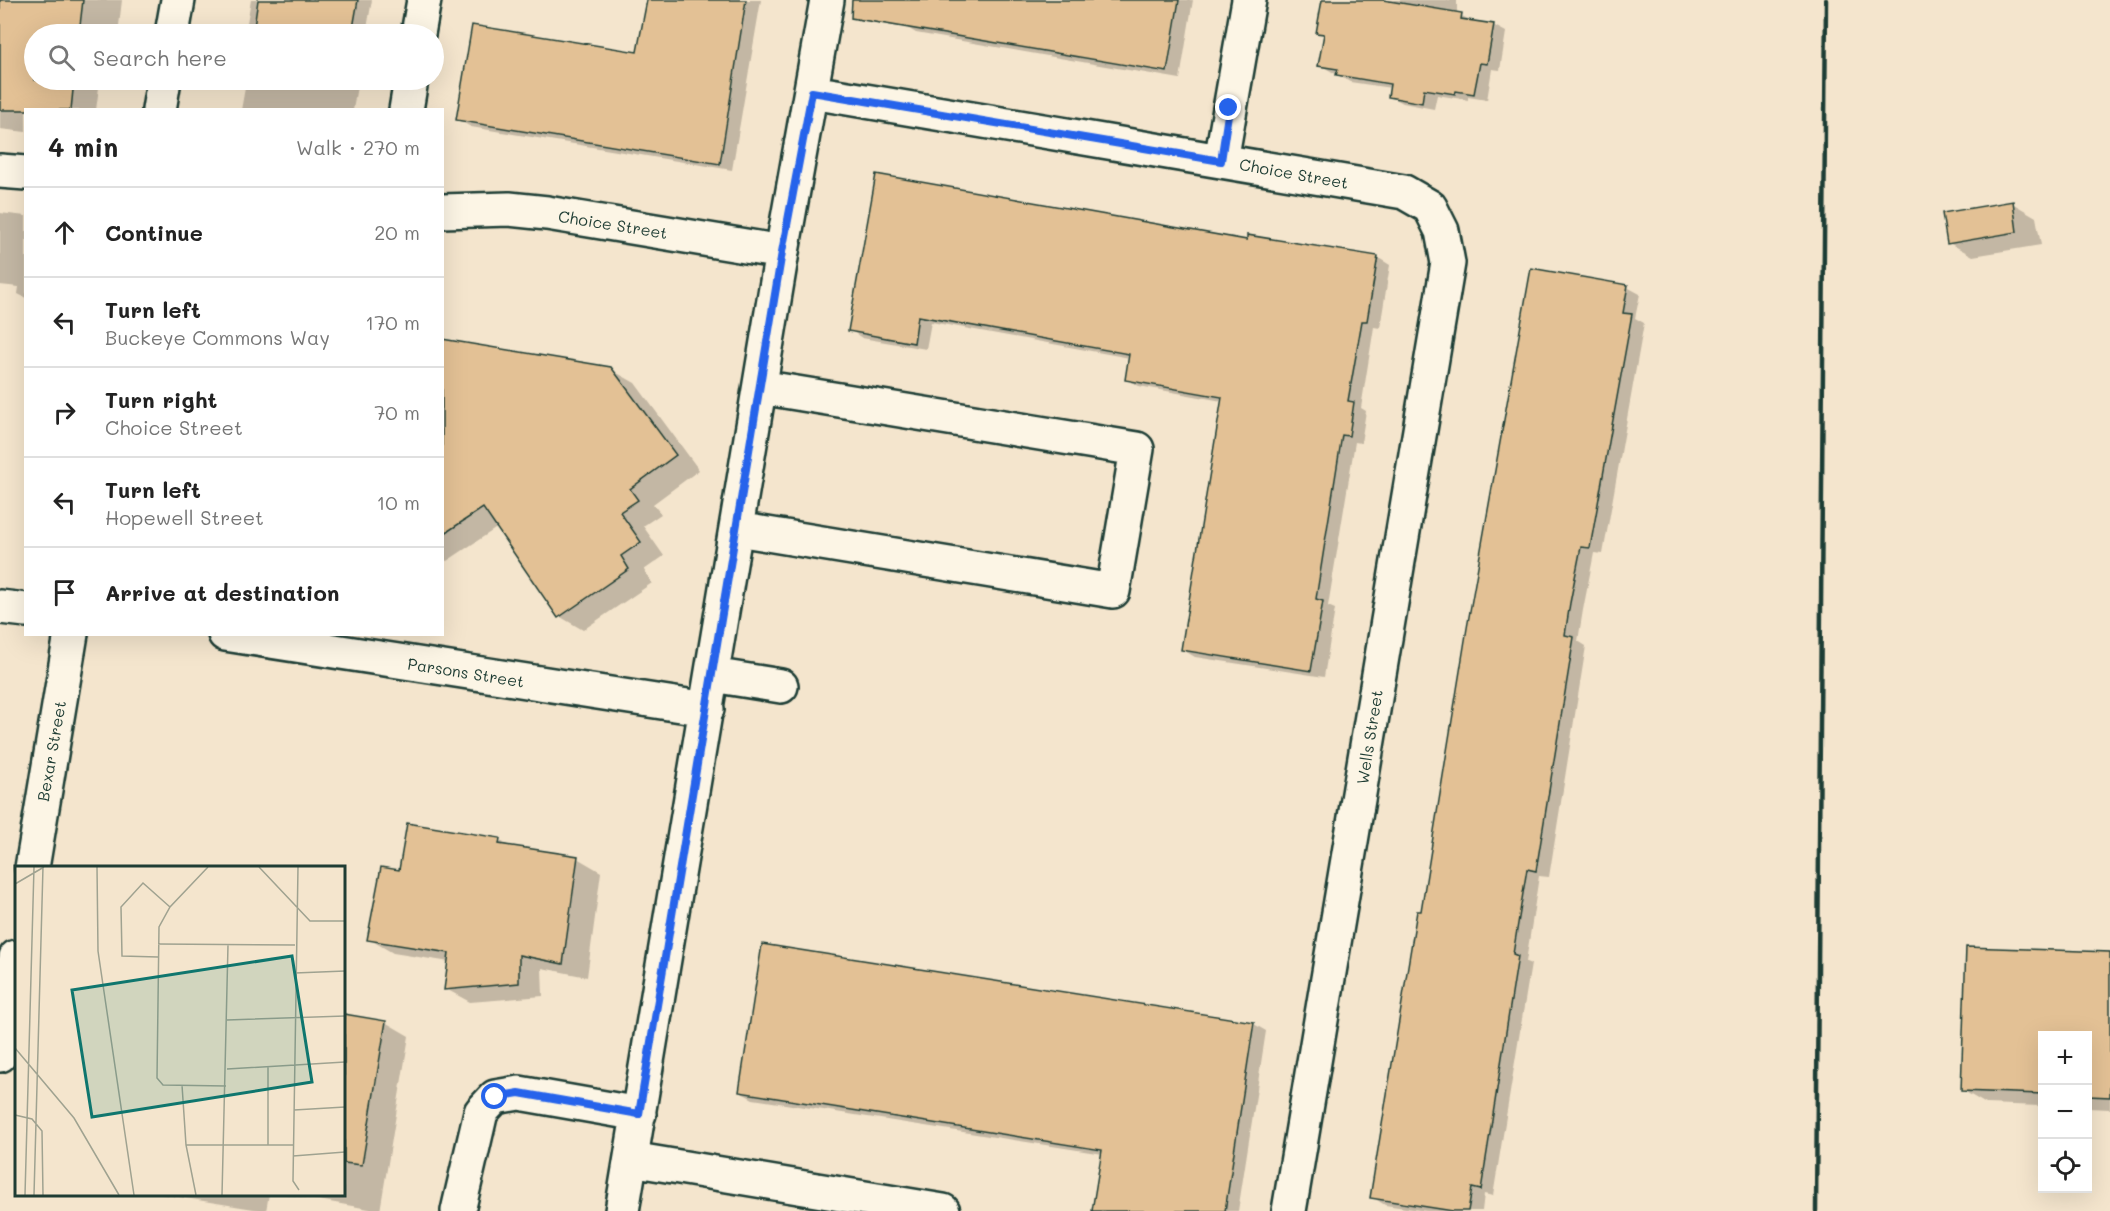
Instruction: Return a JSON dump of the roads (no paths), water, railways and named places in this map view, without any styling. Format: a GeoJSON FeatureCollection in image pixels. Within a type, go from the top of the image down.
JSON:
{"type":"FeatureCollection","features":[{"type":"Feature","properties":{"kind":"street"},"geometry":{"type":"LineString","coordinates":[[174,24],[178,0]]}},
{"type":"Feature","properties":{"kind":"street"},"geometry":{"type":"LineString","coordinates":[[420,24],[424,0]]}},
{"type":"Feature","properties":{"kind":"street"},"geometry":{"type":"LineString","coordinates":[[622,1211],[782,252],[827,0]]}},
{"type":"Feature","properties":{"kind":"street"},"geometry":{"type":"LineString","coordinates":[[1221,161],[1249,0]]}},
{"type":"Feature","properties":{"kind":"street"},"geometry":{"type":"LineString","coordinates":[[159,108],[162,90]]}},
{"type":"Feature","properties":{"kind":"street"},"geometry":{"type":"LineString","coordinates":[[406,108],[409,90]]}},
{"type":"Feature","properties":{"kind":"street","name":"Choice Street"},"geometry":{"type":"LineString","coordinates":[[812,92],[1404,192],[1430,207],[1442,231],[1448,263]]}},
{"type":"Feature","properties":{"kind":"street"},"geometry":{"type":"LineString","coordinates":[[0,171],[24,173]]}},
{"type":"Feature","properties":{"kind":"street","name":"Choice Street"},"geometry":{"type":"LineString","coordinates":[[444,211],[509,209],[547,213],[782,252]]}},
{"type":"Feature","properties":{"kind":"street","name":"Wells Street"},"geometry":{"type":"LineString","coordinates":[[1289,1211],[1448,263]]}},
{"type":"Feature","properties":{"kind":"street"},"geometry":{"type":"LineString","coordinates":[[737,529],[1113,591],[1137,449],[760,387]]}},
{"type":"Feature","properties":{"kind":"street"},"geometry":{"type":"LineString","coordinates":[[0,607],[24,610]]}},
{"type":"Feature","properties":{"kind":"street","name":"Bexar Street"},"geometry":{"type":"LineString","coordinates":[[32,866],[71,636]]}},
{"type":"Feature","properties":{"kind":"street","name":"Parsons Street"},"geometry":{"type":"LineString","coordinates":[[249,636],[286,639],[707,709]]}},
{"type":"Feature","properties":{"kind":"street"},"geometry":{"type":"LineString","coordinates":[[712,675],[781,686]]}},
{"type":"Feature","properties":{"kind":"street"},"geometry":{"type":"LineString","coordinates":[[1,1046],[15,963]]}},
{"type":"Feature","properties":{"kind":"street"},"geometry":{"type":"LineString","coordinates":[[458,1211],[481,1112],[495,1097],[519,1093],[639,1114]]}},
{"type":"Feature","properties":{"kind":"street"},"geometry":{"type":"LineString","coordinates":[[631,1159],[943,1211]]}},
{"type":"Feature","properties":{"kind":"railway"},"geometry":{"type":"LineString","coordinates":[[1816,1211],[1826,0]]}}]}
